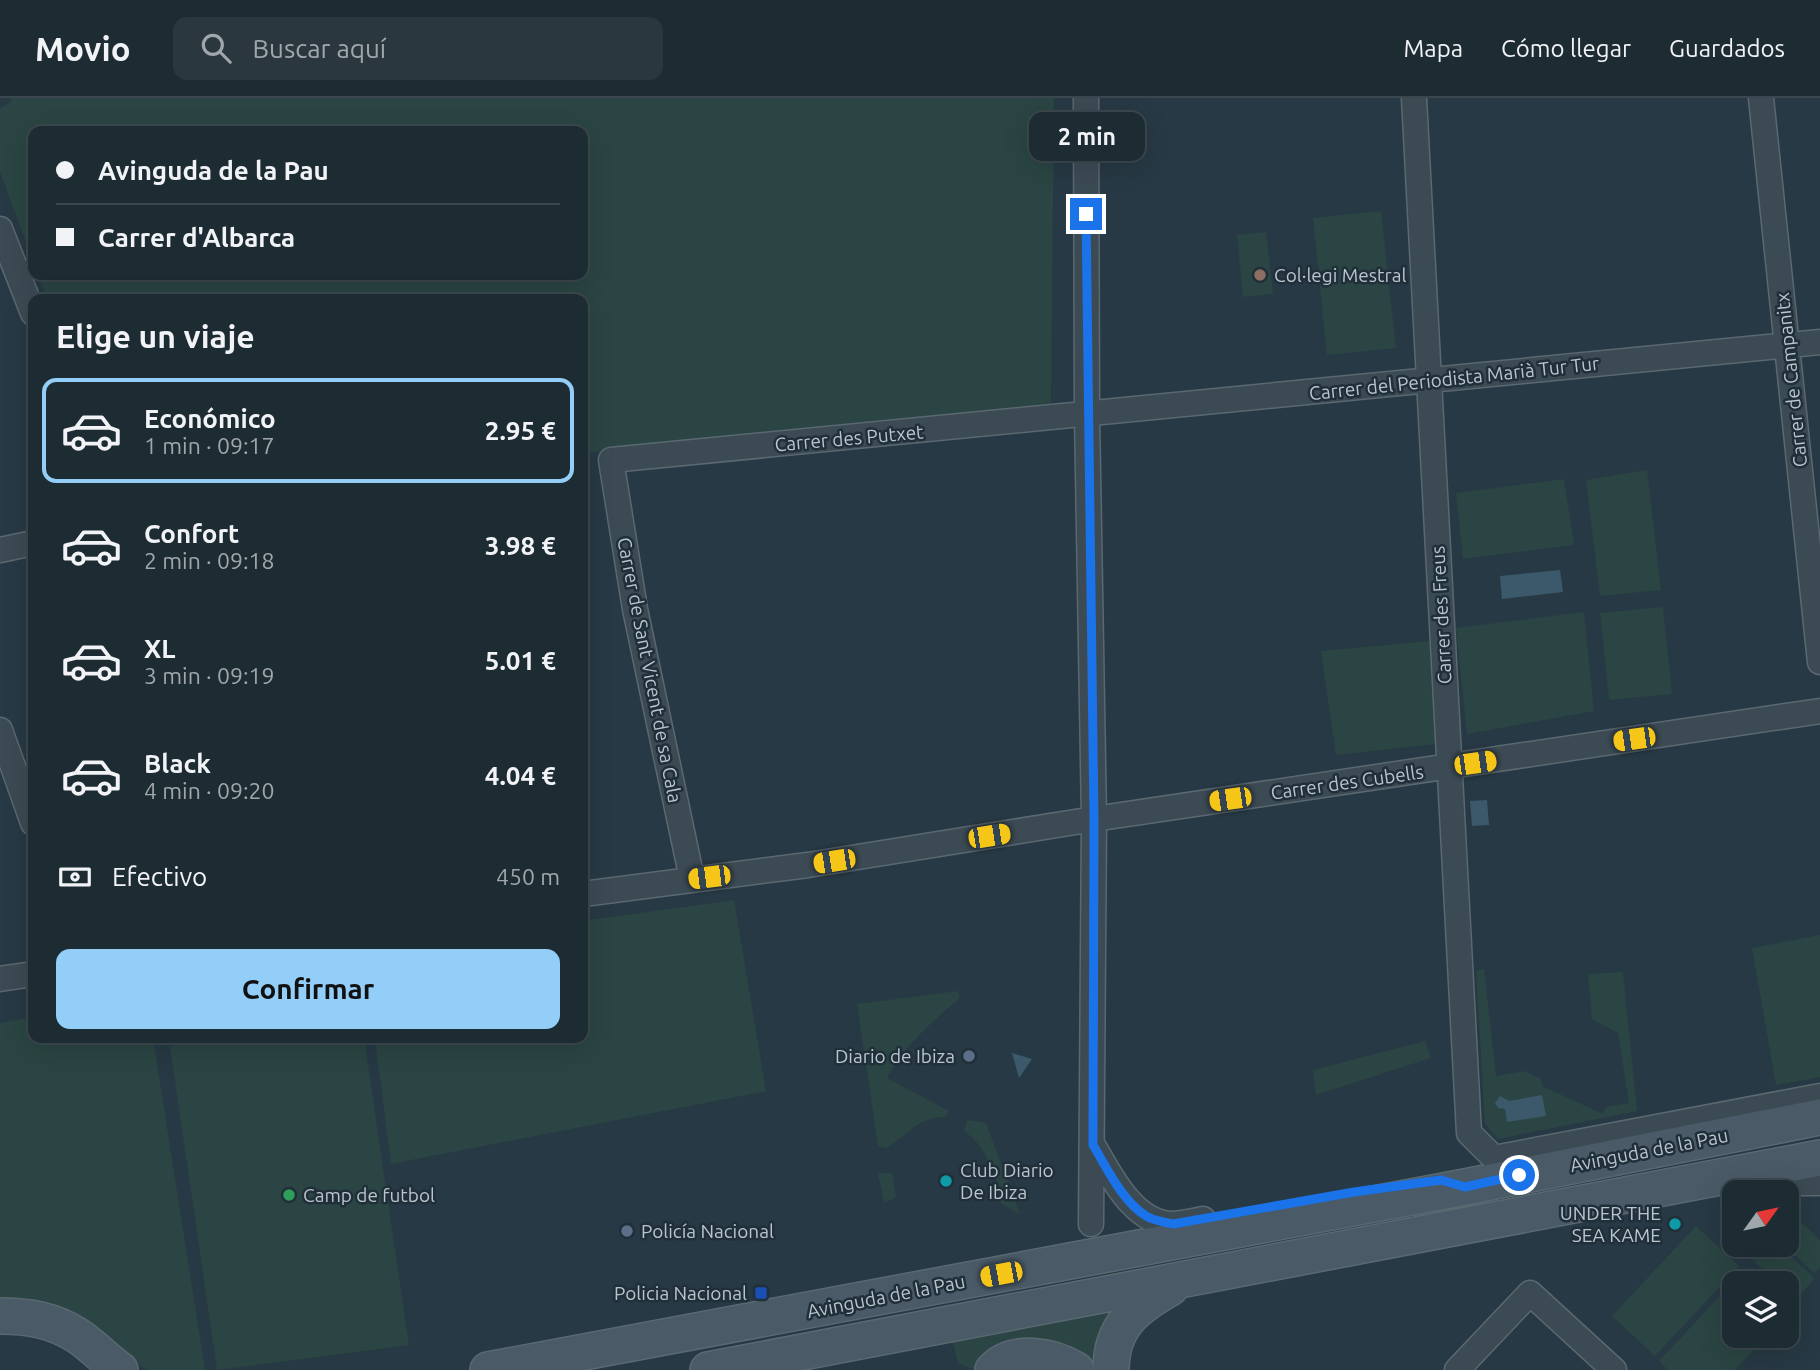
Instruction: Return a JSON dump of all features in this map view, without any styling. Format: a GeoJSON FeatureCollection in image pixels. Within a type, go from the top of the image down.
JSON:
{"type":"FeatureCollection","features":[{"type":"Feature","properties":{"kind":"main road","name":"Avinguda de la Pau"},"geometry":{"type":"LineString","coordinates":[[488,1370],[1465,1187],[1820,1117]]}},
{"type":"Feature","properties":{"kind":"main road","name":"Avinguda de la Pau"},"geometry":{"type":"LineString","coordinates":[[708,1370],[1820,1158]]}},
{"type":"Feature","properties":{"kind":"main road"},"geometry":{"type":"LineString","coordinates":[[1111,1370],[1111,1353],[1123,1324],[1154,1298],[1184,1280]]}},
{"type":"Feature","properties":{"kind":"main road"},"geometry":{"type":"LineString","coordinates":[[0,1315],[50,1321],[79,1336],[120,1370]]}},
{"type":"Feature","properties":{"kind":"main road"},"geometry":{"type":"LineString","coordinates":[[0,1333],[19,1332],[42,1336],[63,1346],[87,1367]]}},
{"type":"Feature","properties":{"kind":"main road"},"geometry":{"type":"LineString","coordinates":[[996,1367],[1028,1356],[1046,1357],[1076,1370]]}},
{"type":"Feature","properties":{"kind":"street"},"geometry":{"type":"LineString","coordinates":[[1086,98],[1087,415],[1094,819],[1091,1224]]}},
{"type":"Feature","properties":{"kind":"street","name":"Carrer des Freus"},"geometry":{"type":"LineString","coordinates":[[1415,98],[1469,1132],[1494,1158],[1820,1097]]}},
{"type":"Feature","properties":{"kind":"street","name":"Carrer de Campanitx"},"geometry":{"type":"LineString","coordinates":[[1761,98],[1820,662]]}},
{"type":"Feature","properties":{"kind":"street"},"geometry":{"type":"LineString","coordinates":[[0,229],[28,300]]}},
{"type":"Feature","properties":{"kind":"street","name":"Carrer del Periodista Marià Tur Tur"},"geometry":{"type":"LineString","coordinates":[[1087,415],[1820,342]]}},
{"type":"Feature","properties":{"kind":"street","name":"Carrer des Putxet"},"geometry":{"type":"LineString","coordinates":[[611,460],[1087,415]]}},
{"type":"Feature","properties":{"kind":"street","name":"Carrer de Sant Vicent de sa Cala"},"geometry":{"type":"LineString","coordinates":[[611,460],[635,609],[692,879]]}},
{"type":"Feature","properties":{"kind":"street"},"geometry":{"type":"LineString","coordinates":[[0,550],[28,544]]}},
{"type":"Feature","properties":{"kind":"street","name":"Carrer des Cubells"},"geometry":{"type":"LineString","coordinates":[[588,893],[808,865],[1094,819],[1820,711]]}},
{"type":"Feature","properties":{"kind":"street"},"geometry":{"type":"LineString","coordinates":[[0,730],[28,808]]}},
{"type":"Feature","properties":{"kind":"street"},"geometry":{"type":"LineString","coordinates":[[0,979],[28,975]]}},
{"type":"Feature","properties":{"kind":"street"},"geometry":{"type":"LineString","coordinates":[[1093,1145],[1133,1204],[1147,1217],[1173,1224],[1354,1192],[1441,1180],[1465,1187]]}},
{"type":"Feature","properties":{"kind":"street"},"geometry":{"type":"LineString","coordinates":[[1747,1172],[1791,1183],[1820,1183]]}},
{"type":"Feature","properties":{"kind":"street"},"geometry":{"type":"LineString","coordinates":[[1457,1370],[1530,1293],[1614,1370]]}},
{"type":"Feature","properties":{"kind":"green space"},"geometry":{"type":"Polygon","coordinates":[[[10,98],[1054,98],[1051,408],[588,453],[588,294],[45,294],[40,280],[588,280],[588,126],[28,126],[28,248],[0,172],[0,108],[11,102],[10,98]]]}},
{"type":"Feature","properties":{"kind":"green space"},"geometry":{"type":"Polygon","coordinates":[[[1381,211],[1396,348],[1327,355],[1313,218],[1381,211]]]}},
{"type":"Feature","properties":{"kind":"green space"},"geometry":{"type":"Polygon","coordinates":[[[1266,232],[1273,294],[1243,297],[1237,235],[1266,232]]]}},
{"type":"Feature","properties":{"kind":"green space"},"geometry":{"type":"Polygon","coordinates":[[[1647,470],[1661,590],[1600,596],[1586,480],[1647,470]]]}},
{"type":"Feature","properties":{"kind":"green space"},"geometry":{"type":"Polygon","coordinates":[[[1564,479],[1574,545],[1463,559],[1456,493],[1564,479]]]}},
{"type":"Feature","properties":{"kind":"green space"},"geometry":{"type":"Polygon","coordinates":[[[1663,607],[1672,694],[1609,700],[1600,613],[1663,607]]]}},
{"type":"Feature","properties":{"kind":"green space"},"geometry":{"type":"Polygon","coordinates":[[[1584,612],[1594,711],[1467,734],[1456,628],[1584,612]]]}},
{"type":"Feature","properties":{"kind":"green space"},"geometry":{"type":"Polygon","coordinates":[[[1430,641],[1436,744],[1336,755],[1321,651],[1430,641]]]}},
{"type":"Feature","properties":{"kind":"green space"},"geometry":{"type":"Polygon","coordinates":[[[734,900],[766,1091],[391,1164],[376,1043],[588,1043],[588,920],[734,900]]]}},
{"type":"Feature","properties":{"kind":"green space"},"geometry":{"type":"Polygon","coordinates":[[[1820,935],[1820,1077],[1776,1085],[1752,948],[1820,935]]]}},
{"type":"Feature","properties":{"kind":"green space"},"geometry":{"type":"Polygon","coordinates":[[[1484,969],[1496,1076],[1525,1071],[1541,1079],[1542,1086],[1603,1114],[1606,1107],[1629,1103],[1618,1033],[1592,1019],[1588,974],[1623,972],[1637,1111],[1498,1139],[1485,1124],[1476,971],[1484,969]]]}},
{"type":"Feature","properties":{"kind":"green space"},"geometry":{"type":"Polygon","coordinates":[[[958,991],[960,998],[910,1045],[887,1078],[949,1111],[945,1117],[927,1120],[913,1128],[887,1148],[878,1146],[857,1004],[958,991]]]}},
{"type":"Feature","properties":{"kind":"green space"},"geometry":{"type":"Polygon","coordinates":[[[28,1018],[28,1043],[154,1043],[205,1370],[147,1370],[113,1350],[0,1302],[0,1023],[28,1018]]]}},
{"type":"Feature","properties":{"kind":"green space"},"geometry":{"type":"Polygon","coordinates":[[[1425,1041],[1431,1058],[1316,1095],[1313,1070],[1425,1041]]]}},
{"type":"Feature","properties":{"kind":"green space","name":"Camp de futbol"},"geometry":{"type":"Polygon","coordinates":[[[191,1043],[365,1043],[409,1345],[217,1370],[170,1046],[191,1043]]]}},
{"type":"Feature","properties":{"kind":"green space"},"geometry":{"type":"Polygon","coordinates":[[[967,1120],[986,1123],[1020,1214],[995,1200],[997,1177],[992,1174],[982,1150],[964,1131],[967,1120]]]}},
{"type":"Feature","properties":{"kind":"green space"},"geometry":{"type":"Polygon","coordinates":[[[878,1173],[892,1173],[896,1197],[884,1203],[878,1173]]]}},
{"type":"Feature","properties":{"kind":"green space"},"geometry":{"type":"Polygon","coordinates":[[[1799,1220],[1820,1240],[1820,1267],[1814,1273],[1797,1257],[1799,1257],[1799,1220]]]}},
{"type":"Feature","properties":{"kind":"green space"},"geometry":{"type":"Polygon","coordinates":[[[1696,1226],[1722,1250],[1722,1257],[1729,1257],[1739,1266],[1734,1271],[1722,1271],[1722,1284],[1655,1356],[1612,1316],[1696,1226]]]}},
{"type":"Feature","properties":{"kind":"green space"},"geometry":{"type":"Polygon","coordinates":[[[1758,1257],[1792,1257],[1815,1278],[1799,1297],[1799,1271],[1764,1271],[1754,1261],[1758,1257]]]}},
{"type":"Feature","properties":{"kind":"green space"},"geometry":{"type":"Polygon","coordinates":[[[1722,1294],[1722,1348],[1756,1348],[1735,1370],[1668,1370],[1659,1361],[1722,1294]]]}},
{"type":"Feature","properties":{"kind":"green space"},"geometry":{"type":"Polygon","coordinates":[[[1121,1305],[1102,1370],[988,1357],[974,1370],[958,1363],[952,1339],[1121,1305]]]}},
{"type":"Feature","properties":{"kind":"water"},"geometry":{"type":"Polygon","coordinates":[[[1560,570],[1563,592],[1502,599],[1500,576],[1560,570]]]}},
{"type":"Feature","properties":{"kind":"water"},"geometry":{"type":"Polygon","coordinates":[[[1487,800],[1489,825],[1472,826],[1470,801],[1487,800]]]}},
{"type":"Feature","properties":{"kind":"water"},"geometry":{"type":"Polygon","coordinates":[[[1012,1053],[1032,1059],[1019,1078],[1012,1053]]]}},
{"type":"Feature","properties":{"kind":"water"},"geometry":{"type":"Polygon","coordinates":[[[1542,1095],[1546,1116],[1507,1122],[1505,1109],[1498,1108],[1495,1103],[1500,1096],[1509,1101],[1542,1095]]]}},
{"type":"Feature","properties":{"kind":"place","name":"Col·legi Mestral"},"geometry":{"type":"Point","coordinates":[1260,275]}},
{"type":"Feature","properties":{"kind":"place","name":"Diario de Ibiza"},"geometry":{"type":"Point","coordinates":[969,1056]}},
{"type":"Feature","properties":{"kind":"place","name":"Club Diario De Ibiza"},"geometry":{"type":"Point","coordinates":[946,1181]}},
{"type":"Feature","properties":{"kind":"place","name":"Camp de futbol"},"geometry":{"type":"Point","coordinates":[289,1195]}},
{"type":"Feature","properties":{"kind":"place","name":"UNDER THE SEA KAME"},"geometry":{"type":"Point","coordinates":[1675,1224]}},
{"type":"Feature","properties":{"kind":"place","name":"Policía Nacional"},"geometry":{"type":"Point","coordinates":[627,1231]}},
{"type":"Feature","properties":{"kind":"place","name":"Policia Nacional"},"geometry":{"type":"Point","coordinates":[761,1293]}},
{"type":"Feature","properties":{"kind":"route"},"geometry":{"type":"LineString","coordinates":[[1086,214],[1094,819],[1093,1145],[1133,1204],[1147,1217],[1173,1224],[1354,1192],[1441,1180],[1465,1187],[1519,1175]]}}]}
